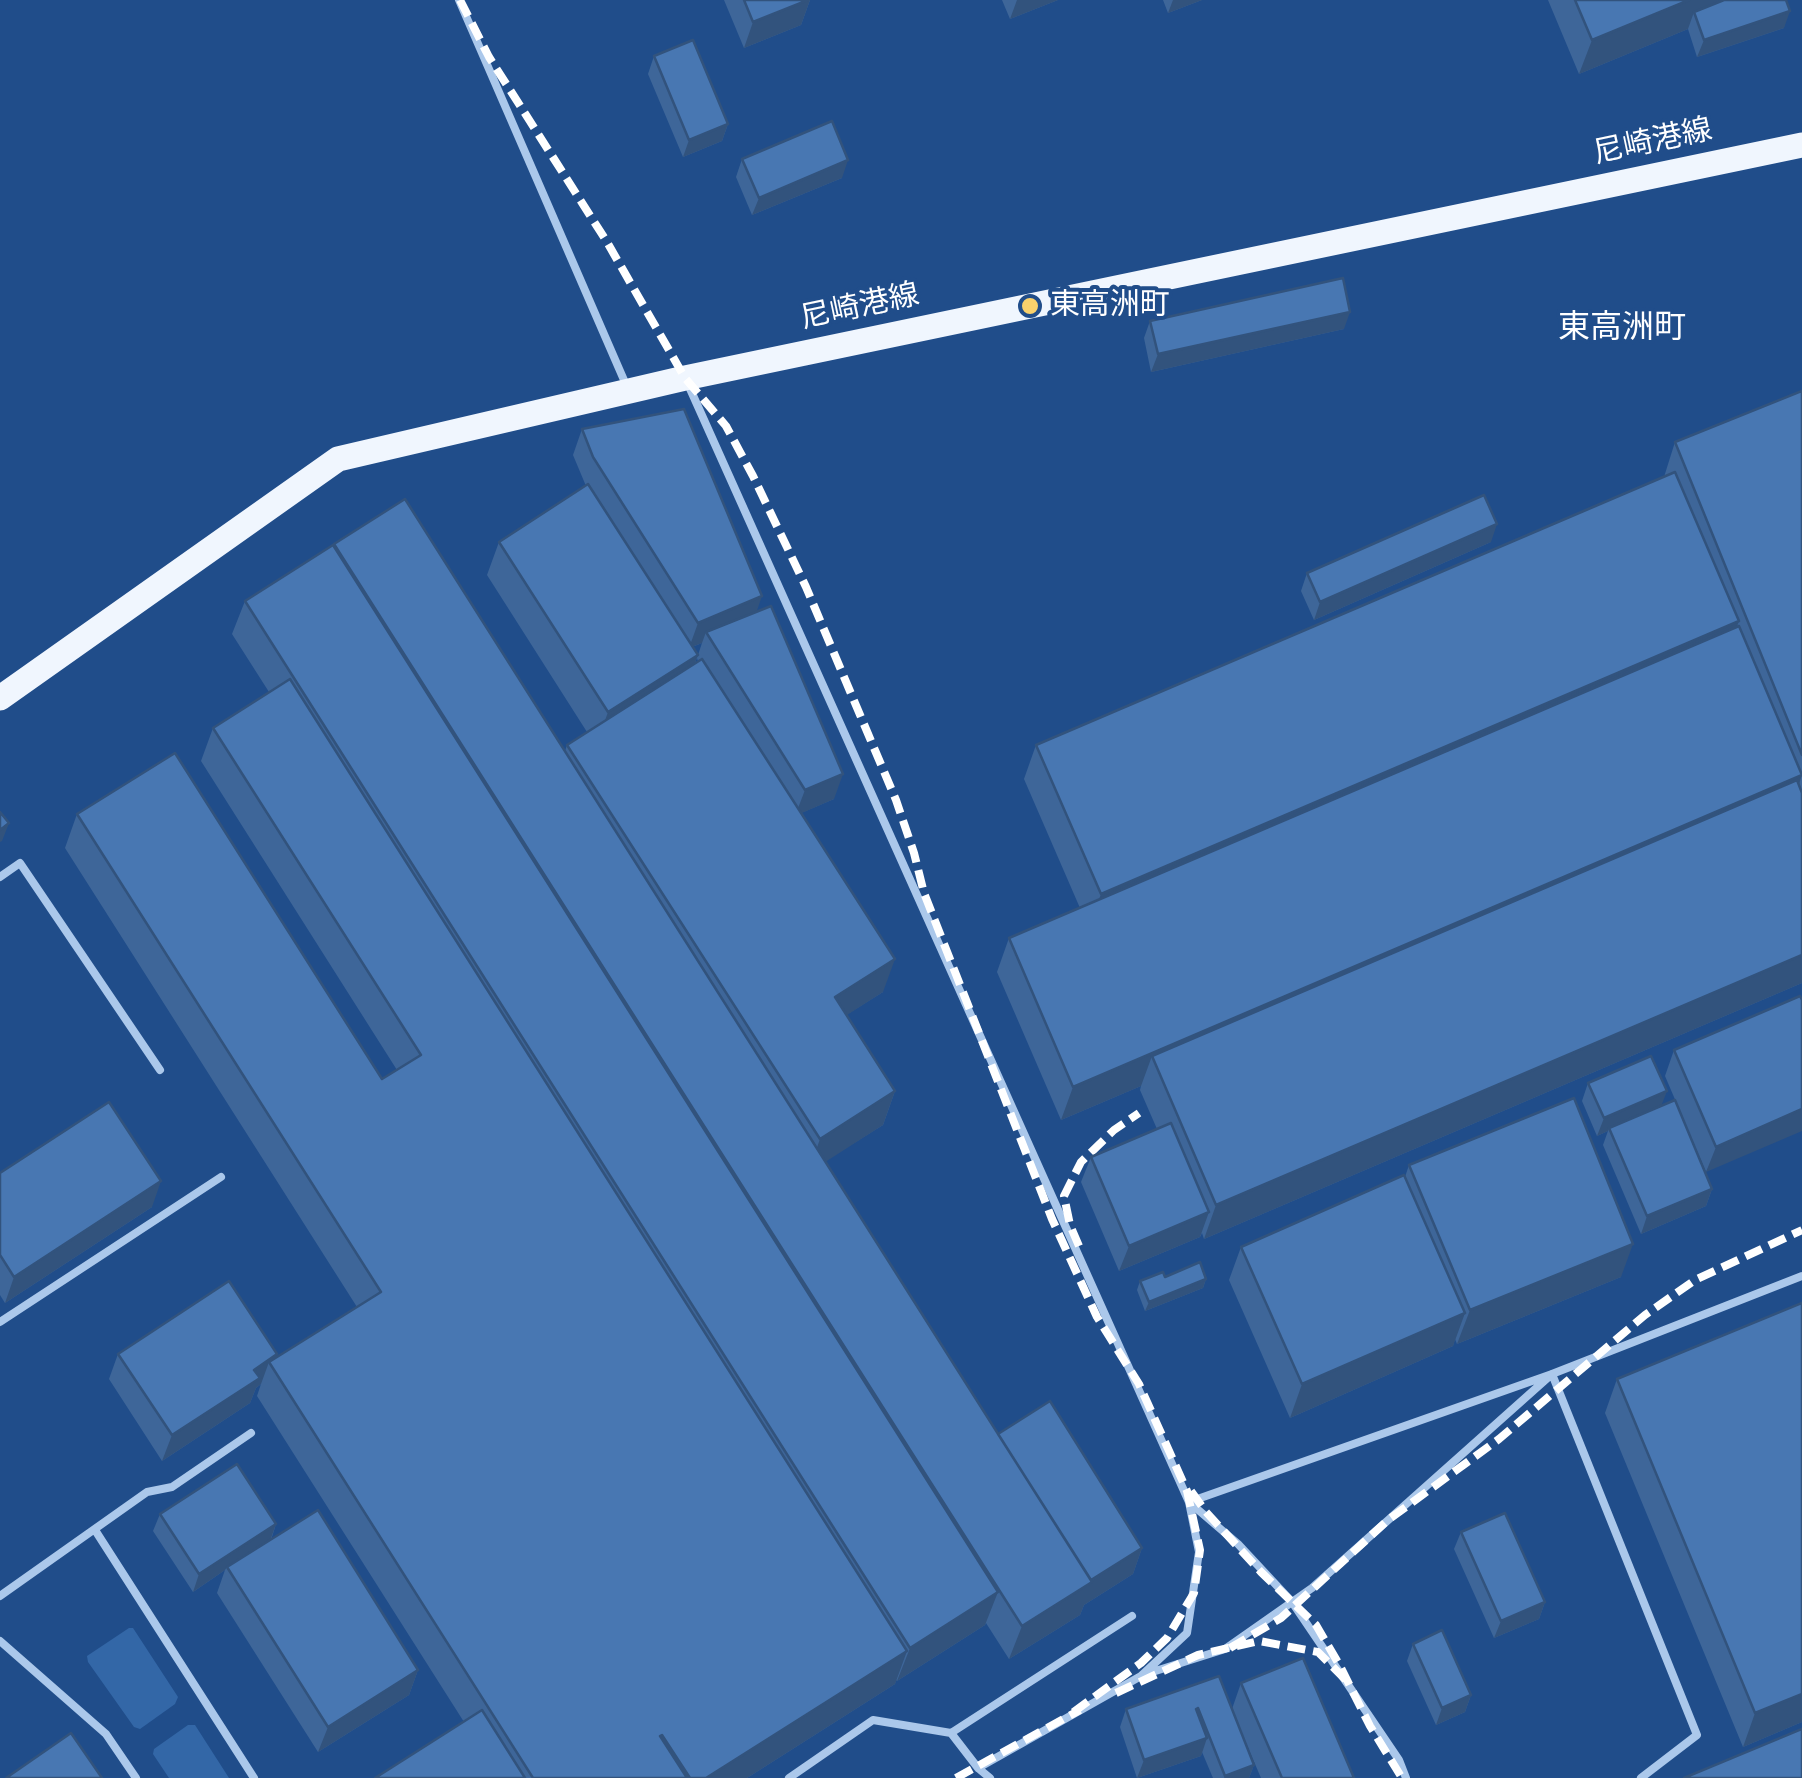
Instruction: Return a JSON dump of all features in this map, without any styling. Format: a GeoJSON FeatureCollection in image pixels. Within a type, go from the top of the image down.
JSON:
{"type":"FeatureCollection","features":[{"type":"Feature","properties":{"kind":"main road","name":"尼崎港線"},"geometry":{"type":"LineString","coordinates":[[0,698],[338,459],[686,378],[1802,144]]}},
{"type":"Feature","properties":{"kind":"lane"},"geometry":{"type":"LineString","coordinates":[[458,0],[629,392]]}},
{"type":"Feature","properties":{"kind":"lane"},"geometry":{"type":"LineString","coordinates":[[686,378],[1190,1502],[1198,1552],[1187,1632],[1141,1676]]}},
{"type":"Feature","properties":{"kind":"lane"},"geometry":{"type":"LineString","coordinates":[[0,876],[20,863],[160,1070]]}},
{"type":"Feature","properties":{"kind":"lane"},"geometry":{"type":"LineString","coordinates":[[0,1322],[220,1178]]}},
{"type":"Feature","properties":{"kind":"lane"},"geometry":{"type":"LineString","coordinates":[[1190,1502],[1552,1374],[1802,1276]]}},
{"type":"Feature","properties":{"kind":"lane"},"geometry":{"type":"LineString","coordinates":[[978,1768],[1141,1676],[1224,1649],[1312,1588],[1552,1374]]}},
{"type":"Feature","properties":{"kind":"lane"},"geometry":{"type":"LineString","coordinates":[[1552,1374],[1697,1735],[1641,1778]]}},
{"type":"Feature","properties":{"kind":"lane"},"geometry":{"type":"LineString","coordinates":[[0,1596],[146,1492],[172,1487],[252,1433]]}},
{"type":"Feature","properties":{"kind":"lane"},"geometry":{"type":"LineString","coordinates":[[1190,1502],[1238,1544],[1292,1602],[1400,1760],[1406,1778]]}},
{"type":"Feature","properties":{"kind":"lane"},"geometry":{"type":"LineString","coordinates":[[95,1530],[254,1778]]}},
{"type":"Feature","properties":{"kind":"lane"},"geometry":{"type":"LineString","coordinates":[[790,1778],[873,1720],[951,1733],[1132,1616]]}},
{"type":"Feature","properties":{"kind":"lane"},"geometry":{"type":"LineString","coordinates":[[0,1641],[106,1734],[136,1778]]}},
{"type":"Feature","properties":{"kind":"lane"},"geometry":{"type":"LineString","coordinates":[[951,1733],[990,1778]]}},
{"type":"Feature","properties":{"kind":"shaded area"},"geometry":{"type":"Polygon","coordinates":[[[133,1628],[178,1697],[175,1704],[140,1729],[134,1727],[87,1656],[133,1628]]]}},
{"type":"Feature","properties":{"kind":"shaded area"},"geometry":{"type":"Polygon","coordinates":[[[188,1725],[195,1725],[229,1778],[169,1778],[153,1754],[154,1749],[188,1725]]]}},
{"type":"Feature","properties":{"kind":"building"},"geometry":{"type":"Polygon","coordinates":[[[744,0],[808,0],[753,22],[744,0]]]}},
{"type":"Feature","properties":{"kind":"building"},"geometry":{"type":"Polygon","coordinates":[[[1575,0],[1689,0],[1592,40],[1575,0]]]}},
{"type":"Feature","properties":{"kind":"building"},"geometry":{"type":"Polygon","coordinates":[[[1724,0],[1786,0],[1790,11],[1704,40],[1694,12],[1724,0]]]}},
{"type":"Feature","properties":{"kind":"building"},"geometry":{"type":"Polygon","coordinates":[[[693,40],[728,124],[689,140],[654,56],[693,40]]]}},
{"type":"Feature","properties":{"kind":"building"},"geometry":{"type":"Polygon","coordinates":[[[832,121],[848,160],[759,198],[742,159],[832,121]]]}},
{"type":"Feature","properties":{"kind":"building"},"geometry":{"type":"Polygon","coordinates":[[[1343,278],[1350,312],[1158,354],[1150,321],[1343,278]]]}},
{"type":"Feature","properties":{"kind":"building"},"geometry":{"type":"Polygon","coordinates":[[[1802,391],[1802,755],[1675,442],[1802,391]]]}},
{"type":"Feature","properties":{"kind":"building"},"geometry":{"type":"Polygon","coordinates":[[[684,409],[762,596],[698,623],[593,457],[582,429],[684,409]]]}},
{"type":"Feature","properties":{"kind":"building"},"geometry":{"type":"Polygon","coordinates":[[[1675,472],[1739,621],[1101,894],[1036,745],[1675,472]]]}},
{"type":"Feature","properties":{"kind":"building"},"geometry":{"type":"Polygon","coordinates":[[[588,484],[698,655],[608,712],[499,542],[588,484]]]}},
{"type":"Feature","properties":{"kind":"building"},"geometry":{"type":"Polygon","coordinates":[[[1484,495],[1497,524],[1320,602],[1307,573],[1484,495]]]}},
{"type":"Feature","properties":{"kind":"building"},"geometry":{"type":"Polygon","coordinates":[[[405,499],[1092,1582],[1022,1626],[334,544],[405,499]]]}},
{"type":"Feature","properties":{"kind":"building"},"geometry":{"type":"Polygon","coordinates":[[[333,545],[998,1592],[910,1648],[245,601],[333,545]]]}},
{"type":"Feature","properties":{"kind":"building"},"geometry":{"type":"Polygon","coordinates":[[[771,606],[843,774],[805,790],[706,632],[771,606]]]}},
{"type":"Feature","properties":{"kind":"building"},"geometry":{"type":"Polygon","coordinates":[[[1739,626],[1802,775],[1073,1087],[1009,938],[1739,626]]]}},
{"type":"Feature","properties":{"kind":"building"},"geometry":{"type":"Polygon","coordinates":[[[702,659],[895,959],[835,997],[895,1091],[820,1139],[567,745],[702,659]]]}},
{"type":"Feature","properties":{"kind":"building"},"geometry":{"type":"Polygon","coordinates":[[[290,679],[907,1651],[706,1778],[690,1778],[662,1735],[687,1778],[533,1778],[269,1362],[381,1292],[77,814],[175,753],[382,1079],[421,1055],[213,728],[290,679]]]}},
{"type":"Feature","properties":{"kind":"building"},"geometry":{"type":"Polygon","coordinates":[[[1797,780],[1802,793],[1802,955],[1216,1205],[1152,1056],[1797,780]]]}},
{"type":"Feature","properties":{"kind":"building"},"geometry":{"type":"Polygon","coordinates":[[[0,812],[9,823],[0,830],[0,812]]]}},
{"type":"Feature","properties":{"kind":"building"},"geometry":{"type":"Polygon","coordinates":[[[1800,996],[1802,1109],[1716,1147],[1674,1050],[1800,996]]]}},
{"type":"Feature","properties":{"kind":"building"},"geometry":{"type":"Polygon","coordinates":[[[1651,1056],[1667,1091],[1604,1118],[1588,1083],[1651,1056]]]}},
{"type":"Feature","properties":{"kind":"building"},"geometry":{"type":"Polygon","coordinates":[[[1574,1098],[1633,1244],[1470,1310],[1409,1165],[1574,1098]]]}},
{"type":"Feature","properties":{"kind":"building"},"geometry":{"type":"Polygon","coordinates":[[[1675,1100],[1712,1189],[1647,1216],[1609,1128],[1675,1100]]]}},
{"type":"Feature","properties":{"kind":"building"},"geometry":{"type":"Polygon","coordinates":[[[109,1102],[161,1181],[14,1277],[0,1255],[0,1173],[109,1102]]]}},
{"type":"Feature","properties":{"kind":"building"},"geometry":{"type":"Polygon","coordinates":[[[1171,1123],[1209,1212],[1129,1246],[1091,1157],[1171,1123]]]}},
{"type":"Feature","properties":{"kind":"building"},"geometry":{"type":"Polygon","coordinates":[[[1404,1175],[1465,1313],[1302,1384],[1241,1247],[1404,1175]]]}},
{"type":"Feature","properties":{"kind":"building"},"geometry":{"type":"Polygon","coordinates":[[[1200,1262],[1206,1279],[1149,1302],[1140,1281],[1163,1272],[1165,1277],[1200,1262]]]}},
{"type":"Feature","properties":{"kind":"building"},"geometry":{"type":"Polygon","coordinates":[[[229,1281],[277,1354],[254,1370],[260,1378],[172,1435],[118,1354],[229,1281]]]}},
{"type":"Feature","properties":{"kind":"building"},"geometry":{"type":"Polygon","coordinates":[[[1802,1303],[1802,1694],[1755,1713],[1617,1379],[1802,1303]]]}},
{"type":"Feature","properties":{"kind":"building"},"geometry":{"type":"Polygon","coordinates":[[[1050,1401],[1142,1548],[1091,1580],[998,1434],[1050,1401]]]}},
{"type":"Feature","properties":{"kind":"building"},"geometry":{"type":"Polygon","coordinates":[[[237,1464],[276,1524],[199,1574],[160,1514],[237,1464]]]}},
{"type":"Feature","properties":{"kind":"building"},"geometry":{"type":"Polygon","coordinates":[[[318,1510],[418,1670],[328,1727],[227,1567],[318,1510]]]}},
{"type":"Feature","properties":{"kind":"building"},"geometry":{"type":"Polygon","coordinates":[[[1505,1513],[1545,1602],[1501,1621],[1461,1532],[1505,1513]]]}},
{"type":"Feature","properties":{"kind":"building"},"geometry":{"type":"Polygon","coordinates":[[[1442,1630],[1471,1695],[1442,1708],[1413,1644],[1442,1630]]]}},
{"type":"Feature","properties":{"kind":"building"},"geometry":{"type":"Polygon","coordinates":[[[1303,1658],[1354,1778],[1282,1778],[1241,1683],[1303,1658]]]}},
{"type":"Feature","properties":{"kind":"building"},"geometry":{"type":"Polygon","coordinates":[[[1219,1676],[1254,1765],[1225,1776],[1198,1708],[1207,1738],[1144,1760],[1126,1709],[1219,1676]]]}},
{"type":"Feature","properties":{"kind":"building"},"geometry":{"type":"Polygon","coordinates":[[[482,1710],[525,1778],[375,1778],[482,1710]]]}},
{"type":"Feature","properties":{"kind":"building"},"geometry":{"type":"Polygon","coordinates":[[[1802,1729],[1802,1778],[1684,1778],[1802,1729]]]}},
{"type":"Feature","properties":{"kind":"building"},"geometry":{"type":"Polygon","coordinates":[[[71,1733],[102,1778],[6,1778],[71,1733]]]}},
{"type":"Feature","properties":{"kind":"railway"},"geometry":{"type":"LineString","coordinates":[[460,0],[489,57],[607,242],[685,378],[726,426],[753,476],[806,587],[896,800],[924,893],[1052,1219],[1097,1317],[1139,1384],[1187,1491],[1200,1550],[1194,1593],[1167,1638],[1141,1663],[1068,1716]]}},
{"type":"Feature","properties":{"kind":"railway"},"geometry":{"type":"LineString","coordinates":[[1079,1246],[1064,1196],[1081,1162],[1114,1130],[1139,1113]]}},
{"type":"Feature","properties":{"kind":"railway"},"geometry":{"type":"LineString","coordinates":[[1230,1648],[1281,1618],[1388,1520],[1499,1439],[1645,1315],[1695,1280],[1802,1230]]}},
{"type":"Feature","properties":{"kind":"railway"},"geometry":{"type":"LineString","coordinates":[[1191,1491],[1261,1572],[1316,1625],[1402,1778]]}},
{"type":"Feature","properties":{"kind":"railway"},"geometry":{"type":"LineString","coordinates":[[1116,1693],[1198,1655],[1259,1641],[1318,1652],[1348,1682]]}},
{"type":"Feature","properties":{"kind":"railway"},"geometry":{"type":"LineString","coordinates":[[956,1778],[1080,1710]]}},
{"type":"Feature","properties":{"kind":"place","name":"東高洲町"},"geometry":{"type":"Point","coordinates":[1030,306]}},
{"type":"Feature","properties":{"kind":"district","name":"東高洲町"},"geometry":{"type":"Point","coordinates":[1622,329]}}]}
